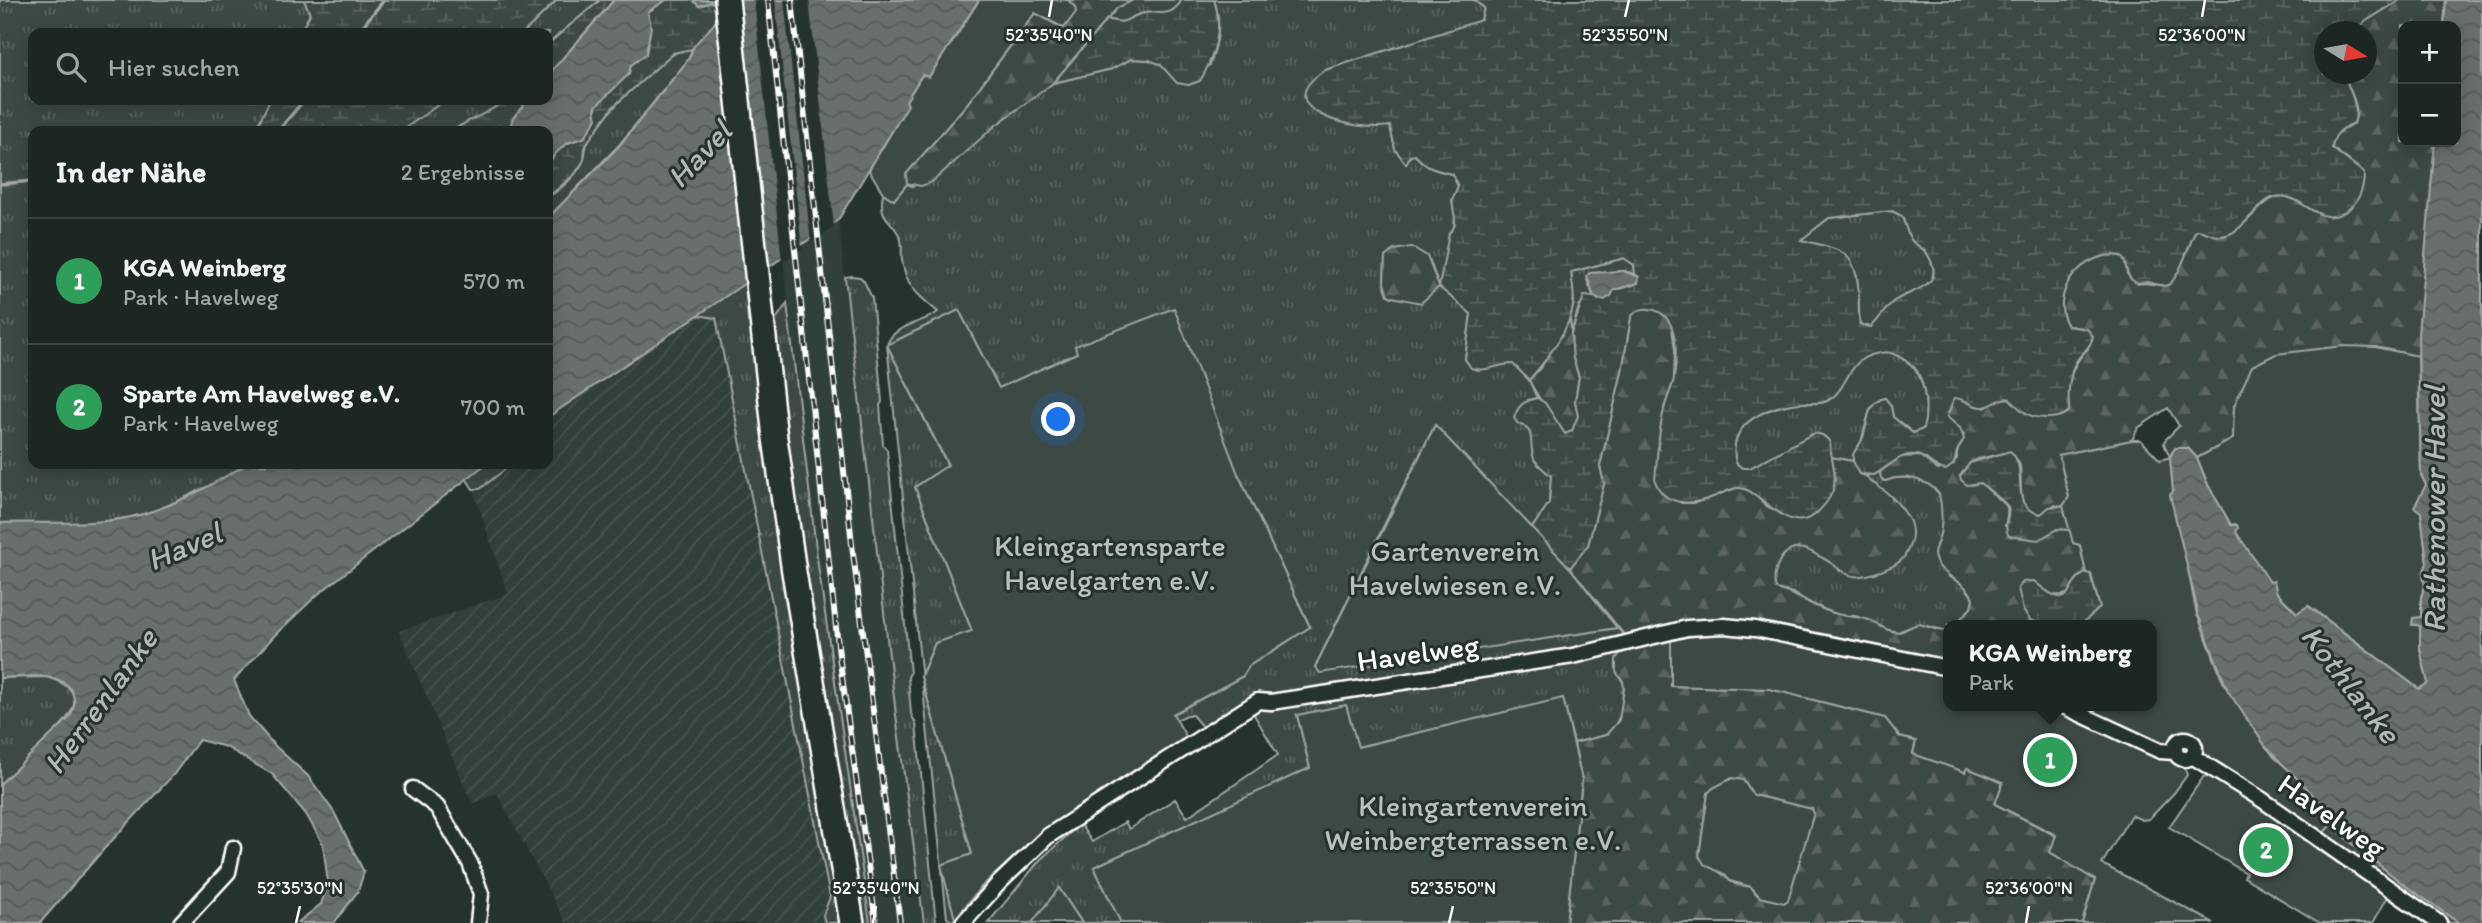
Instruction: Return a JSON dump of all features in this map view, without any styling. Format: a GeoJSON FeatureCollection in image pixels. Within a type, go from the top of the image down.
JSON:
{"type":"FeatureCollection","features":[{"type":"Feature","properties":{"kind":"main road"},"geometry":{"type":"LineString","coordinates":[[727,0],[762,319],[794,572],[852,923]]}},
{"type":"Feature","properties":{"kind":"street","name":"Havelweg"},"geometry":{"type":"LineString","coordinates":[[963,923],[999,883],[1048,836],[1258,702],[1524,665],[1687,628],[1704,627],[1755,629],[1943,667]]}},
{"type":"Feature","properties":{"kind":"street","name":"Havelweg"},"geometry":{"type":"LineString","coordinates":[[2074,711],[2160,751],[2175,752],[2181,740],[2188,740],[2194,747],[2192,756],[2262,799],[2439,923]]}},
{"type":"Feature","properties":{"kind":"street"},"geometry":{"type":"LineString","coordinates":[[413,789],[437,807],[470,863],[481,894],[478,923]]}},
{"type":"Feature","properties":{"kind":"street"},"geometry":{"type":"LineString","coordinates":[[181,923],[228,872],[233,848]]}},
{"type":"Feature","properties":{"kind":"shaded area"},"geometry":{"type":"Polygon","coordinates":[[[838,220],[896,715],[924,923],[870,923],[818,565],[783,257],[838,220]]]}},
{"type":"Feature","properties":{"kind":"shaded area"},"geometry":{"type":"Polygon","coordinates":[[[696,315],[716,317],[830,897],[823,915],[825,923],[566,923],[497,793],[472,804],[399,631],[508,594],[473,489],[480,489],[506,469],[553,469],[553,414],[696,315]]]}},
{"type":"Feature","properties":{"kind":"green space"},"geometry":{"type":"Polygon","coordinates":[[[0,0],[304,0],[310,14],[303,28],[28,28],[28,105],[268,105],[257,126],[28,126],[28,469],[238,469],[179,501],[138,516],[99,522],[0,523],[0,0]]]}},
{"type":"Feature","properties":{"kind":"green space"},"geometry":{"type":"Polygon","coordinates":[[[304,0],[557,0],[528,28],[303,28],[310,14],[304,0]]]}},
{"type":"Feature","properties":{"kind":"green space"},"geometry":{"type":"Polygon","coordinates":[[[557,0],[600,0],[553,40],[553,28],[528,28],[557,0]]]}},
{"type":"Feature","properties":{"kind":"green space"},"geometry":{"type":"Polygon","coordinates":[[[600,0],[614,0],[553,69],[553,40],[600,0]]]}},
{"type":"Feature","properties":{"kind":"green space"},"geometry":{"type":"Polygon","coordinates":[[[666,0],[693,0],[699,6],[711,2],[718,8],[717,21],[692,49],[673,53],[613,107],[589,140],[584,160],[575,174],[553,193],[553,155],[590,128],[596,119],[596,106],[628,74],[631,65],[646,54],[648,12],[666,0]]]}},
{"type":"Feature","properties":{"kind":"green space"},"geometry":{"type":"Polygon","coordinates":[[[979,0],[1068,0],[1076,12],[1064,28],[1035,13],[966,105],[906,174],[907,184],[894,200],[883,193],[869,170],[922,75],[952,43],[979,0]]]}},
{"type":"Feature","properties":{"kind":"green space"},"geometry":{"type":"Polygon","coordinates":[[[1068,0],[1133,0],[1117,8],[1053,83],[996,125],[932,182],[921,186],[906,183],[906,174],[966,105],[1035,13],[1062,28],[1075,7],[1068,0]]]}},
{"type":"Feature","properties":{"kind":"green space"},"geometry":{"type":"Polygon","coordinates":[[[1133,0],[1182,0],[1167,13],[1140,14],[1122,22],[1107,19],[1117,8],[1133,0]]]}},
{"type":"Feature","properties":{"kind":"green space"},"geometry":{"type":"Polygon","coordinates":[[[1182,0],[1214,0],[1217,11],[1216,42],[1200,81],[1189,85],[1177,83],[1160,64],[1131,59],[1112,69],[1053,83],[1107,19],[1122,22],[1140,14],[1167,13],[1182,0]]]}},
{"type":"Feature","properties":{"kind":"green space"},"geometry":{"type":"Polygon","coordinates":[[[1214,0],[1474,0],[1484,8],[1481,20],[1325,70],[1390,126],[1395,149],[1406,163],[1410,156],[1415,155],[1432,168],[1452,174],[1458,186],[1452,200],[1454,228],[1471,314],[1465,359],[1478,370],[1514,364],[1529,380],[1537,398],[1528,400],[1526,426],[1530,431],[1535,461],[1551,476],[1549,503],[1532,528],[1435,425],[1315,667],[1320,672],[1617,628],[1626,637],[1625,650],[1616,662],[1624,684],[1621,713],[1615,726],[1606,735],[1574,743],[1563,699],[1357,747],[1297,715],[1310,768],[1094,867],[1121,923],[1082,923],[1059,888],[1032,923],[988,923],[1040,860],[1080,824],[1092,842],[1125,822],[1129,829],[1175,799],[1187,817],[1278,755],[1253,713],[1265,707],[1259,692],[1203,728],[1192,715],[1176,720],[1173,714],[1243,676],[1249,666],[1310,627],[1238,474],[1076,346],[1077,353],[999,388],[959,310],[887,345],[890,338],[902,328],[938,312],[919,295],[906,276],[901,239],[884,214],[883,193],[894,200],[907,184],[912,186],[1053,83],[1112,69],[1131,59],[1160,64],[1171,76],[1210,65],[1218,32],[1214,0]],[[1412,247],[1385,257],[1384,283],[1405,297],[1423,296],[1439,287],[1430,261],[1412,247]]]}},
{"type":"Feature","properties":{"kind":"green space"},"geometry":{"type":"Polygon","coordinates":[[[1474,0],[2400,0],[2366,21],[2314,21],[2314,84],[2348,84],[2355,104],[2354,123],[2339,132],[2332,148],[2364,173],[2361,192],[2350,208],[2339,215],[2329,216],[2320,214],[2294,199],[2275,197],[2261,205],[2242,225],[2227,235],[2216,236],[2198,230],[2195,232],[2176,276],[2165,286],[2134,282],[2121,256],[2094,259],[2082,266],[2066,288],[2062,300],[2063,313],[2068,326],[2087,329],[2093,336],[2077,360],[2070,378],[2069,411],[2060,416],[2042,418],[2024,412],[2009,398],[1982,407],[1954,398],[1947,417],[1960,428],[1964,439],[1954,464],[1946,470],[1926,459],[1911,455],[1898,459],[1874,475],[1859,474],[1853,455],[1861,442],[1870,410],[1878,401],[1885,398],[1891,406],[1893,417],[1913,433],[1923,429],[1925,422],[1924,392],[1917,371],[1902,358],[1883,352],[1858,362],[1839,390],[1827,401],[1775,408],[1752,419],[1737,437],[1736,463],[1742,468],[1750,468],[1812,434],[1820,434],[1826,438],[1830,442],[1835,480],[1830,496],[1818,512],[1807,519],[1785,517],[1755,495],[1738,488],[1696,502],[1679,502],[1672,499],[1659,489],[1655,481],[1660,427],[1674,378],[1674,336],[1666,318],[1659,312],[1646,309],[1637,312],[1631,317],[1622,371],[1600,466],[1604,484],[1588,545],[1570,568],[1532,528],[1549,503],[1551,476],[1534,459],[1528,429],[1518,424],[1514,418],[1522,404],[1537,398],[1545,403],[1565,434],[1572,431],[1578,416],[1575,401],[1579,377],[1573,358],[1571,334],[1584,296],[1599,300],[1614,290],[1634,285],[1639,277],[1635,274],[1634,265],[1624,258],[1571,272],[1574,301],[1571,314],[1562,335],[1529,380],[1513,364],[1471,368],[1465,359],[1471,314],[1439,287],[1449,233],[1455,225],[1452,203],[1458,186],[1452,174],[1428,166],[1415,155],[1410,156],[1406,164],[1395,149],[1390,126],[1375,127],[1339,121],[1310,107],[1304,96],[1309,84],[1325,70],[1481,20],[1484,8],[1474,0]],[[1892,211],[1829,218],[1801,240],[1836,250],[1850,260],[1858,281],[1860,325],[1871,327],[1893,302],[1930,281],[1933,266],[1928,255],[1910,238],[1902,216],[1892,211]]]}},
{"type":"Feature","properties":{"kind":"green space"},"geometry":{"type":"Polygon","coordinates":[[[2400,0],[2446,0],[2444,21],[2398,21],[2398,147],[2435,147],[2418,356],[2375,347],[2234,406],[2233,439],[2197,458],[2188,448],[2173,451],[2170,457],[2165,440],[2179,426],[2168,408],[2138,428],[2132,440],[2059,455],[2069,497],[2063,506],[2054,505],[2041,514],[2032,512],[2023,503],[2020,466],[2010,452],[1970,463],[1960,476],[1971,485],[1980,483],[2006,505],[2005,526],[2043,537],[2057,529],[2070,530],[2073,543],[2080,545],[2086,573],[2076,580],[2066,594],[2050,595],[2030,620],[1960,620],[1971,608],[1973,598],[1965,587],[1943,571],[1934,556],[1942,522],[1939,494],[1928,484],[1914,479],[1885,481],[1880,472],[1900,457],[1920,456],[1938,470],[1957,459],[1964,434],[1947,417],[1954,398],[1958,397],[1985,408],[1999,399],[2009,398],[2033,414],[2045,417],[2061,416],[2069,407],[2071,375],[2088,349],[2082,328],[2068,326],[2062,300],[2073,276],[2082,266],[2094,259],[2121,256],[2125,260],[2127,274],[2138,284],[2166,285],[2179,270],[2198,229],[2218,234],[2234,231],[2273,198],[2281,196],[2297,201],[2315,212],[2357,167],[2332,148],[2336,135],[2354,123],[2355,103],[2348,84],[2377,84],[2377,21],[2366,21],[2400,0]]]}},
{"type":"Feature","properties":{"kind":"green space"},"geometry":{"type":"Polygon","coordinates":[[[684,49],[692,49],[688,60],[619,145],[553,213],[553,194],[564,186],[582,164],[588,141],[608,114],[646,75],[684,49]]]}},
{"type":"Feature","properties":{"kind":"green space"},"geometry":{"type":"Polygon","coordinates":[[[268,105],[438,105],[408,126],[257,126],[268,105]]]}},
{"type":"Feature","properties":{"kind":"green space"},"geometry":{"type":"Polygon","coordinates":[[[438,105],[499,105],[461,126],[408,126],[438,105]]]}},
{"type":"Feature","properties":{"kind":"green space"},"geometry":{"type":"Polygon","coordinates":[[[498,105],[524,105],[513,118],[511,126],[460,126],[465,123],[498,105]]]}},
{"type":"Feature","properties":{"kind":"green space"},"geometry":{"type":"Polygon","coordinates":[[[1892,211],[1902,216],[1912,241],[1927,253],[1933,266],[1933,274],[1924,286],[1893,302],[1871,327],[1860,325],[1857,275],[1800,240],[1829,218],[1892,211]]]}},
{"type":"Feature","properties":{"kind":"green space"},"geometry":{"type":"Polygon","coordinates":[[[1412,247],[1427,256],[1439,287],[1421,303],[1388,295],[1384,283],[1385,257],[1394,250],[1412,247]]]}},
{"type":"Feature","properties":{"kind":"green space"},"geometry":{"type":"Polygon","coordinates":[[[1625,258],[1634,265],[1635,274],[1624,271],[1590,273],[1587,280],[1594,297],[1589,296],[1579,306],[1571,334],[1570,319],[1574,303],[1571,272],[1625,258]]]}},
{"type":"Feature","properties":{"kind":"green space"},"geometry":{"type":"Polygon","coordinates":[[[845,277],[860,277],[864,281],[872,298],[882,402],[883,445],[887,450],[910,673],[911,714],[916,724],[936,923],[924,923],[896,715],[845,277]]]}},
{"type":"Feature","properties":{"kind":"green space"},"geometry":{"type":"Polygon","coordinates":[[[745,281],[748,322],[753,324],[843,923],[825,923],[823,915],[830,897],[716,318],[696,315],[745,281]]]}},
{"type":"Feature","properties":{"kind":"green space"},"geometry":{"type":"Polygon","coordinates":[[[787,303],[818,565],[870,923],[863,923],[805,570],[773,324],[787,303]]]}},
{"type":"Feature","properties":{"kind":"green space","name":"Kleingartensparte Havelgarten e.V."},"geometry":{"type":"Polygon","coordinates":[[[1174,308],[1238,474],[1310,627],[1249,666],[1243,676],[1173,714],[1187,738],[1048,827],[981,887],[955,919],[941,865],[972,854],[921,676],[935,643],[972,631],[915,487],[948,465],[887,345],[959,310],[999,388],[1077,353],[1075,346],[1174,308]]]}},
{"type":"Feature","properties":{"kind":"green space"},"geometry":{"type":"Polygon","coordinates":[[[1646,308],[1659,311],[1670,321],[1672,328],[1675,350],[1674,380],[1664,408],[1681,503],[1695,503],[1739,487],[1750,491],[1768,507],[1799,520],[1835,480],[1830,457],[1853,461],[1859,474],[1866,476],[1887,493],[1907,517],[1912,536],[1904,557],[1881,571],[1853,576],[1810,551],[1796,549],[1784,555],[1776,568],[1776,589],[1829,612],[1865,619],[1890,631],[1899,632],[1919,624],[1943,630],[1943,661],[1759,624],[1626,637],[1570,568],[1588,545],[1604,484],[1600,466],[1622,371],[1631,317],[1635,312],[1646,308]]]}},
{"type":"Feature","properties":{"kind":"green space"},"geometry":{"type":"Polygon","coordinates":[[[1570,319],[1573,358],[1579,377],[1575,401],[1578,416],[1572,431],[1565,435],[1529,380],[1542,366],[1570,319]]]}},
{"type":"Feature","properties":{"kind":"green space"},"geometry":{"type":"Polygon","coordinates":[[[887,345],[948,466],[915,487],[972,631],[935,643],[922,675],[887,345]]]}},
{"type":"Feature","properties":{"kind":"green space"},"geometry":{"type":"Polygon","coordinates":[[[2343,346],[2375,347],[2418,356],[2421,475],[2426,485],[2421,512],[2427,563],[2423,574],[2425,586],[2421,597],[2421,618],[2413,625],[2420,625],[2420,649],[2428,683],[2419,689],[2309,606],[2297,613],[2277,593],[2235,532],[2238,528],[2235,524],[2231,525],[2208,485],[2197,458],[2233,439],[2234,406],[2252,366],[2276,354],[2343,346]]]}},
{"type":"Feature","properties":{"kind":"green space"},"geometry":{"type":"Polygon","coordinates":[[[1889,351],[1911,365],[1920,378],[1925,400],[1924,429],[1913,433],[1893,417],[1891,406],[1885,398],[1870,409],[1853,461],[1830,457],[1830,442],[1750,468],[1742,468],[1736,463],[1734,449],[1737,438],[1750,420],[1771,409],[1796,403],[1823,402],[1836,393],[1860,360],[1889,351]]]}},
{"type":"Feature","properties":{"kind":"green space","name":"Gartenverein Havelwiesen e.V."},"geometry":{"type":"Polygon","coordinates":[[[1435,425],[1570,568],[1617,628],[1320,673],[1315,667],[1435,425]]]}},
{"type":"Feature","properties":{"kind":"green space"},"geometry":{"type":"Polygon","coordinates":[[[2141,440],[2160,460],[2170,457],[2173,491],[2196,611],[2224,684],[2274,757],[2336,818],[2322,835],[2205,756],[2190,732],[2177,735],[2166,747],[2085,711],[2157,711],[2157,620],[2086,620],[2100,608],[2091,574],[2086,573],[2080,545],[2073,543],[2063,506],[2069,497],[2059,455],[2141,440]]]}},
{"type":"Feature","properties":{"kind":"green space"},"geometry":{"type":"Polygon","coordinates":[[[2010,451],[2019,468],[2024,505],[2030,511],[2041,514],[2049,507],[2063,506],[2070,530],[2057,529],[2039,540],[2009,536],[2006,528],[2008,507],[1980,483],[1967,485],[1961,480],[1960,476],[1970,463],[2010,451]]]}},
{"type":"Feature","properties":{"kind":"green space"},"geometry":{"type":"Polygon","coordinates":[[[479,469],[506,469],[480,489],[473,489],[466,478],[479,469]]]}},
{"type":"Feature","properties":{"kind":"green space"},"geometry":{"type":"Polygon","coordinates":[[[1880,472],[1885,481],[1914,479],[1928,484],[1939,494],[1942,520],[1936,545],[1949,577],[1963,584],[1973,598],[1971,608],[1960,620],[1943,620],[1943,630],[1918,624],[1898,632],[1884,629],[1871,621],[1838,615],[1793,593],[1776,589],[1774,575],[1778,562],[1794,549],[1802,548],[1818,553],[1840,571],[1876,485],[1869,482],[1866,476],[1880,472]]]}},
{"type":"Feature","properties":{"kind":"green space"},"geometry":{"type":"Polygon","coordinates":[[[2090,573],[2100,608],[2086,620],[2030,620],[2023,610],[2018,588],[2023,582],[2034,581],[2057,597],[2063,597],[2079,577],[2090,573]]]}},
{"type":"Feature","properties":{"kind":"green space"},"geometry":{"type":"Polygon","coordinates":[[[1723,632],[1774,638],[1943,672],[1943,711],[2061,711],[2184,766],[2187,775],[2174,793],[2149,819],[2142,820],[2131,815],[2102,864],[2214,923],[2082,923],[2095,880],[2050,852],[2056,835],[1995,804],[2003,782],[1967,768],[1965,772],[1913,754],[1916,741],[1900,737],[1885,718],[1770,689],[1671,686],[1671,639],[1723,632]]]}},
{"type":"Feature","properties":{"kind":"green space"},"geometry":{"type":"Polygon","coordinates":[[[1671,639],[1671,686],[1770,689],[1886,718],[1900,737],[1916,741],[1913,753],[1965,772],[1966,767],[2003,783],[1995,804],[2056,836],[2050,852],[2095,880],[2082,923],[1566,923],[1582,780],[1574,743],[1606,735],[1619,720],[1624,689],[1623,681],[1616,672],[1616,659],[1625,650],[1671,639]],[[1746,783],[1713,788],[1708,794],[1699,856],[1735,884],[1751,887],[1757,895],[1812,809],[1753,795],[1746,783]]]}},
{"type":"Feature","properties":{"kind":"green space"},"geometry":{"type":"Polygon","coordinates":[[[46,677],[70,689],[74,696],[71,712],[49,739],[0,784],[0,678],[46,677]]]}},
{"type":"Feature","properties":{"kind":"green space"},"geometry":{"type":"Polygon","coordinates":[[[922,680],[972,854],[957,918],[981,887],[983,892],[961,918],[952,921],[947,918],[922,680]]]}},
{"type":"Feature","properties":{"kind":"green space","name":"Kleingartenverein Weinbergterrassen e.V."},"geometry":{"type":"Polygon","coordinates":[[[1563,698],[1582,780],[1566,923],[1121,923],[1094,867],[1310,768],[1297,715],[1346,705],[1358,747],[1563,698]]]}},
{"type":"Feature","properties":{"kind":"green space"},"geometry":{"type":"Polygon","coordinates":[[[2204,776],[2215,777],[2389,894],[2373,923],[2320,923],[2244,877],[2246,873],[2169,827],[2204,776]]]}},
{"type":"Feature","properties":{"kind":"green space"},"geometry":{"type":"Polygon","coordinates":[[[1732,778],[1743,780],[1753,795],[1812,809],[1814,813],[1788,900],[1784,903],[1760,897],[1751,887],[1730,881],[1724,874],[1705,865],[1699,856],[1708,793],[1732,778]]]}},
{"type":"Feature","properties":{"kind":"green space"},"geometry":{"type":"Polygon","coordinates":[[[2336,818],[2347,839],[2403,884],[2459,923],[2450,923],[2322,835],[2336,818]]]}},
{"type":"Feature","properties":{"kind":"green space"},"geometry":{"type":"Polygon","coordinates":[[[1059,888],[1082,923],[1032,923],[1059,888]]]}},
{"type":"Feature","properties":{"kind":"water"},"geometry":{"type":"Polygon","coordinates":[[[614,0],[666,0],[648,12],[651,27],[646,54],[631,65],[629,74],[596,106],[597,118],[584,138],[567,143],[553,158],[553,126],[511,126],[513,118],[524,105],[553,105],[553,69],[614,0]]]}},
{"type":"Feature","properties":{"kind":"water","name":"Havel"},"geometry":{"type":"Polygon","coordinates":[[[693,0],[979,0],[929,77],[922,75],[906,101],[908,105],[838,220],[553,414],[553,213],[620,145],[688,60],[695,44],[715,23],[718,10],[715,3],[699,6],[693,0]]]}},
{"type":"Feature","properties":{"kind":"water"},"geometry":{"type":"Polygon","coordinates":[[[2446,0],[2482,0],[2482,923],[2459,923],[2403,884],[2347,839],[2336,818],[2266,747],[2228,691],[2197,616],[2170,495],[2173,491],[2170,457],[2175,448],[2188,448],[2197,458],[2208,485],[2231,525],[2237,525],[2236,532],[2270,582],[2274,581],[2277,593],[2297,613],[2308,606],[2419,689],[2428,683],[2420,649],[2420,626],[2412,624],[2413,618],[2421,617],[2421,597],[2425,586],[2423,574],[2427,563],[2421,512],[2414,507],[2426,485],[2421,475],[2418,334],[2435,147],[2461,147],[2461,21],[2444,21],[2446,0]]]}},
{"type":"Feature","properties":{"kind":"water"},"geometry":{"type":"Polygon","coordinates":[[[1624,271],[1639,277],[1638,283],[1614,290],[1611,296],[1604,300],[1594,297],[1587,276],[1590,273],[1624,271]]]}},
{"type":"Feature","properties":{"kind":"water"},"geometry":{"type":"Polygon","coordinates":[[[238,469],[480,469],[317,595],[274,636],[234,680],[249,716],[274,745],[308,776],[334,812],[364,872],[358,891],[334,923],[297,923],[321,904],[328,884],[323,844],[306,814],[272,774],[226,747],[199,740],[174,774],[40,923],[0,923],[0,784],[69,718],[74,702],[67,685],[50,677],[0,678],[0,523],[99,521],[137,516],[179,501],[238,469]]]}},
{"type":"Feature","properties":{"kind":"pier"},"geometry":{"type":"Polygon","coordinates":[[[754,0],[775,0],[802,249],[782,262],[754,0]]]}},
{"type":"Feature","properties":{"kind":"pier"},"geometry":{"type":"Polygon","coordinates":[[[784,0],[809,0],[834,227],[811,243],[784,0]]]}},
{"type":"Feature","properties":{"kind":"waterway"},"geometry":{"type":"LineString","coordinates":[[361,28],[384,0]]}},
{"type":"Feature","properties":{"kind":"waterway"},"geometry":{"type":"LineString","coordinates":[[282,126],[300,105]]}},
{"type":"Feature","properties":{"kind":"waterway"},"geometry":{"type":"LineString","coordinates":[[0,184],[28,181]]}},
{"type":"Feature","properties":{"kind":"railway"},"geometry":{"type":"LineString","coordinates":[[768,0],[839,655],[876,923]]}},
{"type":"Feature","properties":{"kind":"railway"},"geometry":{"type":"LineString","coordinates":[[792,0],[853,553],[900,923]]}},
{"type":"Feature","properties":{"kind":"place","name":"KGA Weinberg"},"geometry":{"type":"Point","coordinates":[2050,760]}},
{"type":"Feature","properties":{"kind":"place","name":"Sparte Am Havelweg e.V."},"geometry":{"type":"Point","coordinates":[2266,850]}},
{"type":"Feature","properties":{"kind":"water label","name":"Rathenower Havel"},"geometry":{"type":"Point","coordinates":[2434,509]}},
{"type":"Feature","properties":{"kind":"water label","name":"Kothlanke"},"geometry":{"type":"Point","coordinates":[2351,684]}},
{"type":"Feature","properties":{"kind":"water label","name":"Herrenlanke"},"geometry":{"type":"Point","coordinates":[100,701]}}]}
